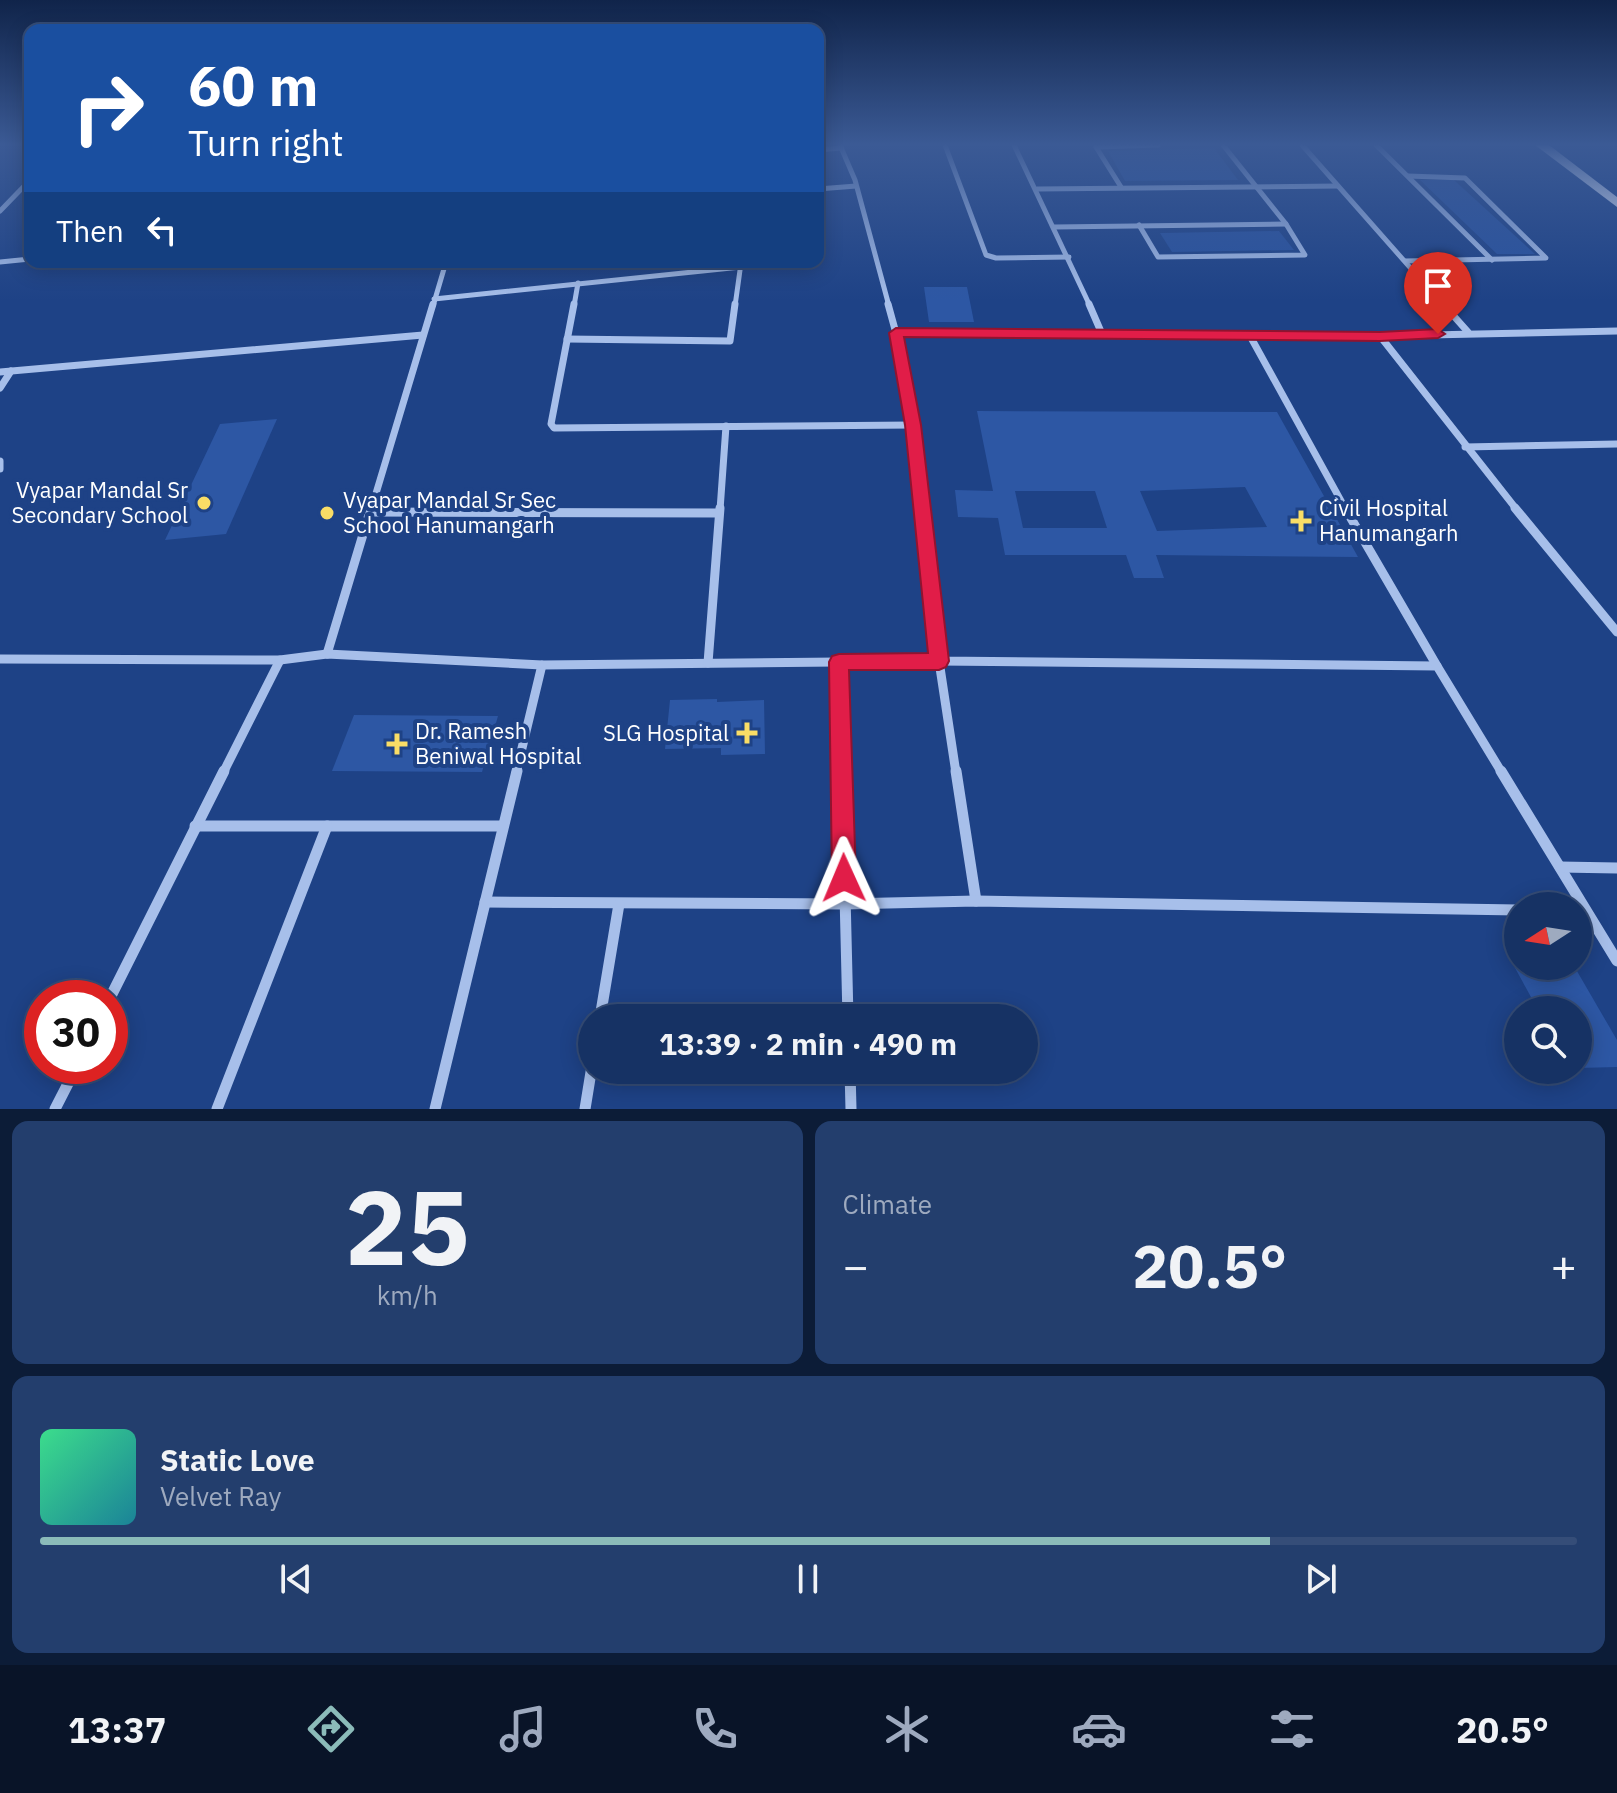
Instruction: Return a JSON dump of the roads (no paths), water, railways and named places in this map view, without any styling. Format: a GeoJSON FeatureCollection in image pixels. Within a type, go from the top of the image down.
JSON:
{"type":"FeatureCollection","features":[{"type":"Feature","properties":{"kind":"street"},"geometry":{"type":"LineString","coordinates":[[859,197],[896,333],[913,425],[939,661],[976,901]]}},
{"type":"Feature","properties":{"kind":"street"},"geometry":{"type":"LineString","coordinates":[[964,197],[986,255],[996,258],[1069,257]]}},
{"type":"Feature","properties":{"kind":"street"},"geometry":{"type":"LineString","coordinates":[[1040,197],[1102,334]]}},
{"type":"Feature","properties":{"kind":"street"},"geometry":{"type":"LineString","coordinates":[[1139,225],[1158,257],[1304,256],[1286,224],[1264,197]]}},
{"type":"Feature","properties":{"kind":"street"},"geometry":{"type":"LineString","coordinates":[[1348,197],[1468,332]]}},
{"type":"Feature","properties":{"kind":"street"},"geometry":{"type":"LineString","coordinates":[[1429,197],[1492,260]]}},
{"type":"Feature","properties":{"kind":"street"},"geometry":{"type":"LineString","coordinates":[[1405,261],[1546,256],[1484,197]]}},
{"type":"Feature","properties":{"kind":"street"},"geometry":{"type":"LineString","coordinates":[[1054,227],[1286,224]]}},
{"type":"Feature","properties":{"kind":"street"},"geometry":{"type":"LineString","coordinates":[[0,262],[24,260]]}},
{"type":"Feature","properties":{"kind":"street"},"geometry":{"type":"LineString","coordinates":[[327,654],[444,268]]}},
{"type":"Feature","properties":{"kind":"street"},"geometry":{"type":"LineString","coordinates":[[434,299],[707,268]]}},
{"type":"Feature","properties":{"kind":"street"},"geometry":{"type":"LineString","coordinates":[[567,339],[730,341],[740,268]]}},
{"type":"Feature","properties":{"kind":"street"},"geometry":{"type":"LineString","coordinates":[[578,283],[551,424],[554,428],[913,425]]}},
{"type":"Feature","properties":{"kind":"street"},"geometry":{"type":"LineString","coordinates":[[896,333],[1380,336],[1617,331]]}},
{"type":"Feature","properties":{"kind":"street"},"geometry":{"type":"LineString","coordinates":[[1249,334],[1307,442],[1437,666],[1573,892]]}},
{"type":"Feature","properties":{"kind":"street"},"geometry":{"type":"LineString","coordinates":[[0,372],[423,335]]}},
{"type":"Feature","properties":{"kind":"street"},"geometry":{"type":"LineString","coordinates":[[1380,336],[1465,447],[1617,632]]}},
{"type":"Feature","properties":{"kind":"street"},"geometry":{"type":"LineString","coordinates":[[0,388],[11,371]]}},
{"type":"Feature","properties":{"kind":"street"},"geometry":{"type":"LineString","coordinates":[[708,663],[726,426]]}},
{"type":"Feature","properties":{"kind":"street"},"geometry":{"type":"LineString","coordinates":[[1465,447],[1617,444]]}},
{"type":"Feature","properties":{"kind":"street"},"geometry":{"type":"LineString","coordinates":[[0,461],[0,469]]}},
{"type":"Feature","properties":{"kind":"street"},"geometry":{"type":"LineString","coordinates":[[368,512],[719,513]]}},
{"type":"Feature","properties":{"kind":"street"},"geometry":{"type":"LineString","coordinates":[[0,659],[280,660],[327,654],[542,665],[939,661],[1437,666]]}},
{"type":"Feature","properties":{"kind":"street"},"geometry":{"type":"LineString","coordinates":[[119,980],[280,660]]}},
{"type":"Feature","properties":{"kind":"street"},"geometry":{"type":"LineString","coordinates":[[839,662],[848,1004]]}},
{"type":"Feature","properties":{"kind":"street"},"geometry":{"type":"LineString","coordinates":[[435,1109],[542,665]]}},
{"type":"Feature","properties":{"kind":"street"},"geometry":{"type":"LineString","coordinates":[[195,826],[503,826]]}},
{"type":"Feature","properties":{"kind":"street"},"geometry":{"type":"LineString","coordinates":[[217,1109],[327,826]]}},
{"type":"Feature","properties":{"kind":"street"},"geometry":{"type":"LineString","coordinates":[[1560,867],[1617,868]]}},
{"type":"Feature","properties":{"kind":"street"},"geometry":{"type":"LineString","coordinates":[[485,902],[844,904],[976,901],[1504,910]]}},
{"type":"Feature","properties":{"kind":"street"},"geometry":{"type":"LineString","coordinates":[[602,1004],[619,904]]}},
{"type":"Feature","properties":{"kind":"street"},"geometry":{"type":"LineString","coordinates":[[1592,924],[1617,961]]}},
{"type":"Feature","properties":{"kind":"street"},"geometry":{"type":"LineString","coordinates":[[55,1109],[68,1084]]}},
{"type":"Feature","properties":{"kind":"street"},"geometry":{"type":"LineString","coordinates":[[585,1109],[589,1084]]}},
{"type":"Feature","properties":{"kind":"street"},"geometry":{"type":"LineString","coordinates":[[850,1084],[851,1109]]}},
{"type":"Feature","properties":{"kind":"place","name":"Vyapar Mandal Sr Secondary School"},"geometry":{"type":"Point","coordinates":[204,503]}},
{"type":"Feature","properties":{"kind":"place","name":"Vyapar Mandal Sr Sec School Hanumangarh"},"geometry":{"type":"Point","coordinates":[327,513]}},
{"type":"Feature","properties":{"kind":"place","name":"Civil Hospital Hanumangarh"},"geometry":{"type":"Point","coordinates":[1301,521]}},
{"type":"Feature","properties":{"kind":"place","name":"SLG Hospital"},"geometry":{"type":"Point","coordinates":[747,733]}},
{"type":"Feature","properties":{"kind":"place","name":"Dr. Ramesh Beniwal Hospital"},"geometry":{"type":"Point","coordinates":[397,744]}}]}
